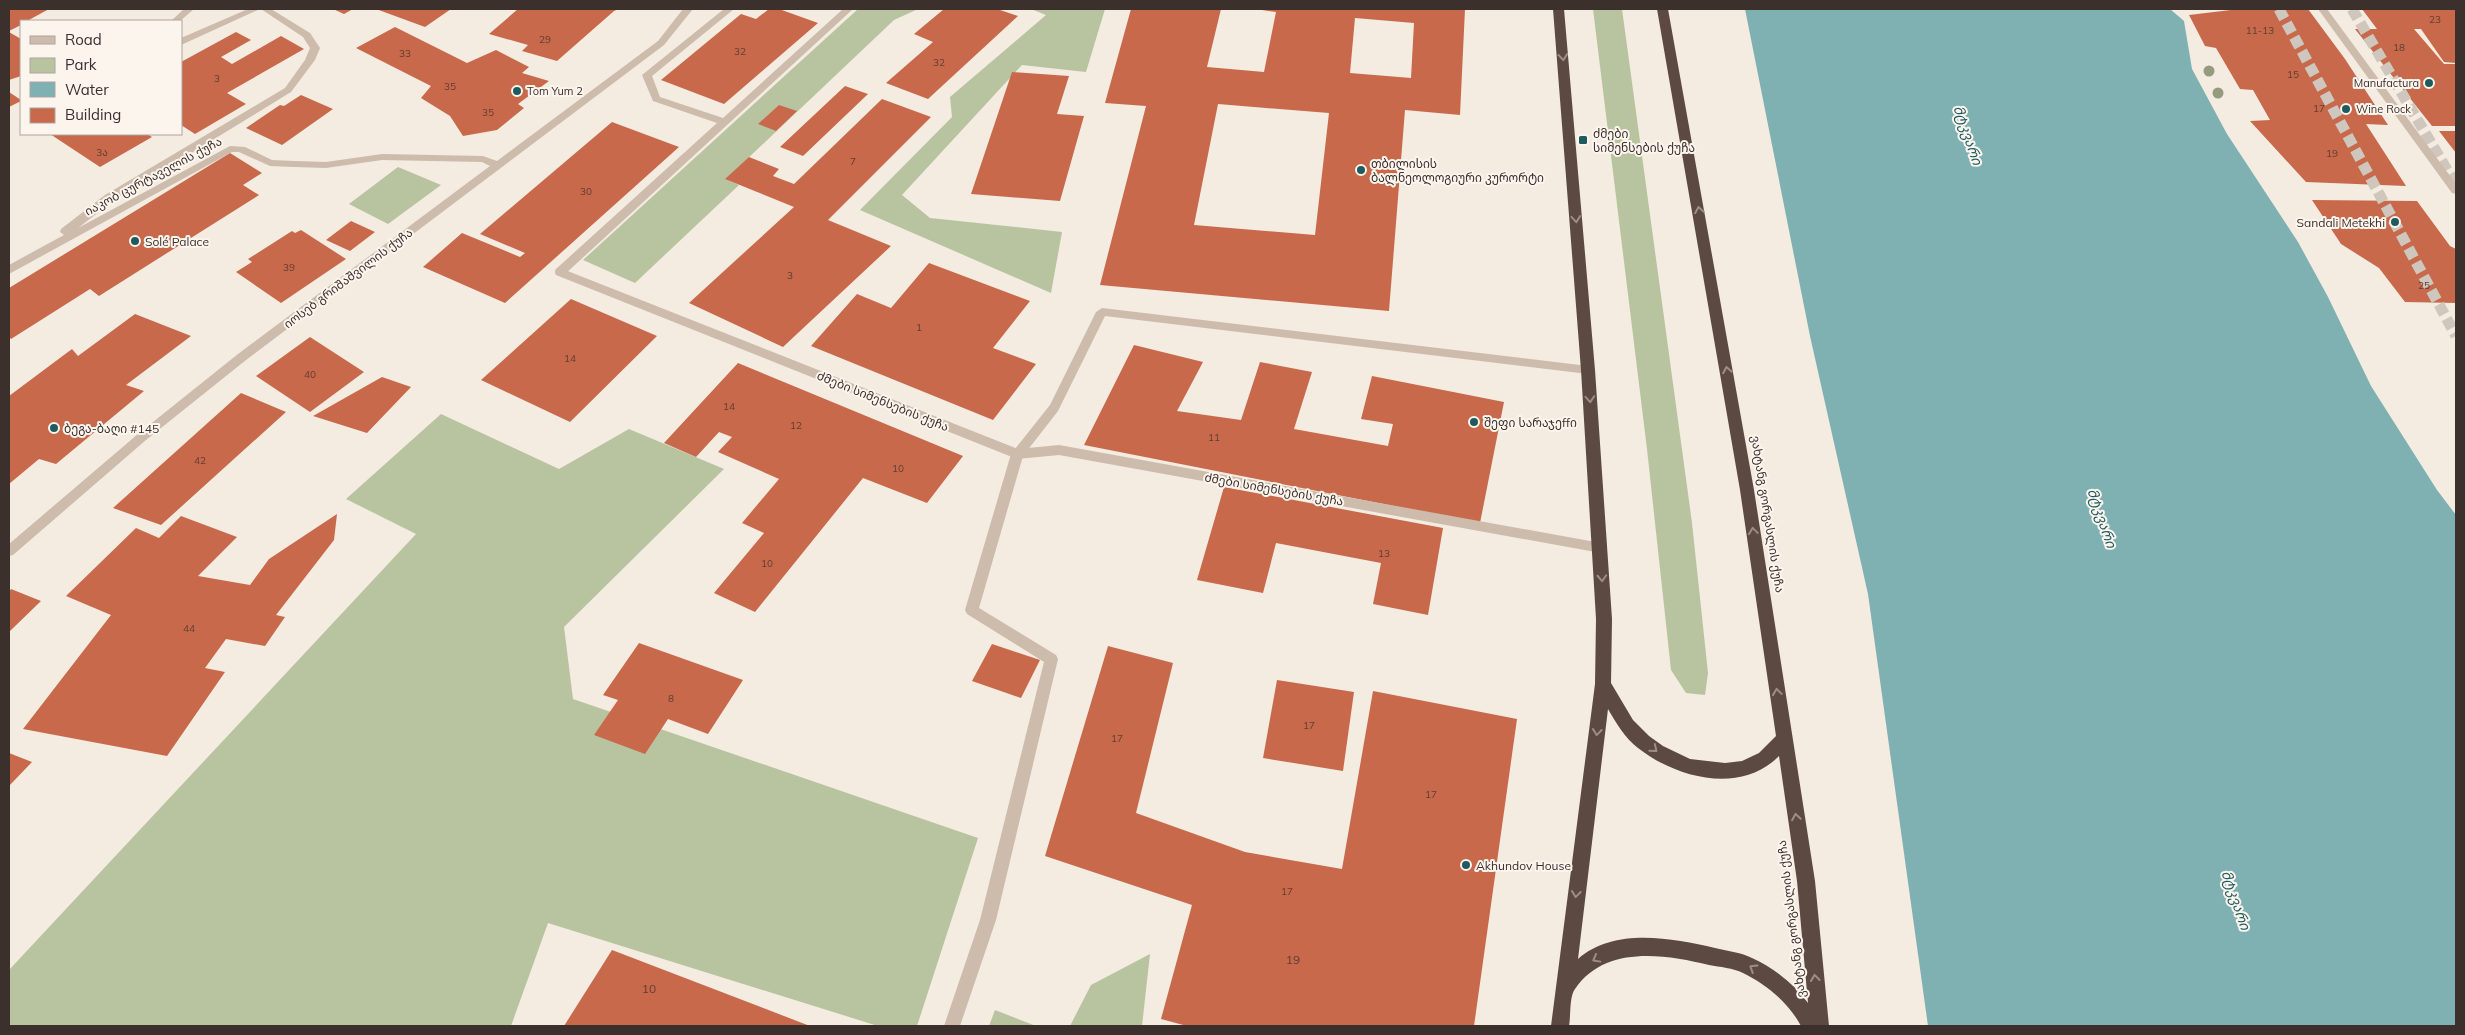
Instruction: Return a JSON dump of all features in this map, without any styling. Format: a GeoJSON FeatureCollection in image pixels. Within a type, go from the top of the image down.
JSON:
{"type":"FeatureCollection","features":[{"type":"Feature","properties":{"kind":"highway"},"geometry":{"type":"LineString","coordinates":[[1558,9],[1588,370],[1601,548],[1604,619],[1603,684],[1560,1026]]}},
{"type":"Feature","properties":{"kind":"highway","name":"ვახტანგ გორგასლის ქუჩა"},"geometry":{"type":"LineString","coordinates":[[1663,9],[1747,490],[1806,881],[1820,1026]]}},
{"type":"Feature","properties":{"kind":"highway"},"geometry":{"type":"LineString","coordinates":[[1603,684],[1631,730],[1662,755],[1700,770],[1732,772],[1760,763],[1784,740]]}},
{"type":"Feature","properties":{"kind":"highway"},"geometry":{"type":"LineString","coordinates":[[1565,986],[1594,958],[1626,948],[1662,946],[1688,950],[1748,964],[1780,987],[1805,1013],[1811,1026]]}},
{"type":"Feature","properties":{"kind":"street"},"geometry":{"type":"LineString","coordinates":[[176,20],[189,9]]}},
{"type":"Feature","properties":{"kind":"street"},"geometry":{"type":"LineString","coordinates":[[182,42],[255,9]]}},
{"type":"Feature","properties":{"kind":"street"},"geometry":{"type":"LineString","coordinates":[[31,258],[109,198],[288,90],[310,60],[315,48],[307,35],[265,9]]}},
{"type":"Feature","properties":{"kind":"street","name":"იოსებ გრიშაშვილის ქუჩა"},"geometry":{"type":"LineString","coordinates":[[9,551],[165,418],[497,165],[661,43],[688,9]]}},
{"type":"Feature","properties":{"kind":"street"},"geometry":{"type":"LineString","coordinates":[[724,122],[656,99],[647,75],[729,9]]}},
{"type":"Feature","properties":{"kind":"street","name":"ძმები სიმენსების ქუჩა"},"geometry":{"type":"LineString","coordinates":[[848,9],[560,272],[1017,454],[1059,450],[1601,548]]}},
{"type":"Feature","properties":{"kind":"street"},"geometry":{"type":"LineString","coordinates":[[2322,9],[2456,190]]}},
{"type":"Feature","properties":{"kind":"street","name":"იაკობ ცურტაველის ქუჩა"},"geometry":{"type":"LineString","coordinates":[[9,270],[230,149],[241,149],[270,163],[326,165],[382,158],[483,159],[497,165]]}},
{"type":"Feature","properties":{"kind":"street"},"geometry":{"type":"LineString","coordinates":[[952,1026],[988,920],[1052,659],[972,610],[1017,454],[1054,408],[1102,312],[1588,370]]}},
{"type":"Feature","properties":{"kind":"green space"},"geometry":{"type":"Polygon","coordinates":[[[858,9],[918,9],[894,20],[726,179],[739,185],[635,283],[583,260],[858,9]]]}},
{"type":"Feature","properties":{"kind":"green space"},"geometry":{"type":"Polygon","coordinates":[[[1031,9],[1105,9],[1086,72],[1022,65],[902,195],[930,218],[1062,232],[1051,293],[860,210],[952,117],[950,97],[1046,15],[1031,9]]]}},
{"type":"Feature","properties":{"kind":"green space"},"geometry":{"type":"Polygon","coordinates":[[[1593,9],[1622,9],[1692,523],[1708,673],[1705,695],[1686,693],[1671,670],[1647,449],[1593,9]]]}},
{"type":"Feature","properties":{"kind":"green space"},"geometry":{"type":"Polygon","coordinates":[[[398,167],[441,185],[388,224],[349,204],[398,167]]]}},
{"type":"Feature","properties":{"kind":"green space"},"geometry":{"type":"Polygon","coordinates":[[[441,414],[559,469],[629,429],[724,469],[564,627],[573,699],[978,838],[917,1026],[878,1026],[548,923],[511,1026],[9,1026],[9,970],[416,534],[346,499],[441,414]]]}},
{"type":"Feature","properties":{"kind":"green space"},"geometry":{"type":"Polygon","coordinates":[[[1150,954],[1142,1026],[1070,1026],[1091,985],[1150,954]]]}},
{"type":"Feature","properties":{"kind":"green space"},"geometry":{"type":"Polygon","coordinates":[[[995,1010],[1036,1026],[989,1026],[995,1010]]]}},
{"type":"Feature","properties":{"kind":"water","name":"მტკვარი"},"geometry":{"type":"Polygon","coordinates":[[[1745,9],[2170,9],[2184,21],[2192,69],[2227,134],[2298,242],[2328,297],[2371,386],[2437,490],[2456,515],[2456,1026],[1928,1026],[1868,594],[1810,336],[1745,9]]]}},
{"type":"Feature","properties":{"kind":"building"},"geometry":{"type":"Polygon","coordinates":[[[9,9],[49,9],[29,20],[20,20],[20,26],[9,31],[9,9]]]}},
{"type":"Feature","properties":{"kind":"building"},"geometry":{"type":"Polygon","coordinates":[[[333,9],[353,9],[344,14],[333,9]]]}},
{"type":"Feature","properties":{"kind":"building"},"geometry":{"type":"Polygon","coordinates":[[[376,9],[451,9],[425,27],[376,9]]]}},
{"type":"Feature","properties":{"kind":"building"},"geometry":{"type":"Polygon","coordinates":[[[518,9],[619,9],[614,11],[557,61],[522,51],[528,45],[489,34],[518,9]]]}},
{"type":"Feature","properties":{"kind":"building"},"geometry":{"type":"Polygon","coordinates":[[[769,9],[779,9],[818,23],[724,104],[661,80],[741,14],[756,19],[769,9]]]}},
{"type":"Feature","properties":{"kind":"building"},"geometry":{"type":"Polygon","coordinates":[[[944,9],[997,9],[1018,16],[928,99],[886,83],[933,42],[914,34],[944,9]]]}},
{"type":"Feature","properties":{"kind":"building","name":"თბილისის ბალნეოლოგიური კურორტი"},"geometry":{"type":"Polygon","coordinates":[[[1131,9],[1221,9],[1207,67],[1264,72],[1276,12],[1255,9],[1465,9],[1460,115],[1405,110],[1389,311],[1100,285],[1146,106],[1105,103],[1131,9]],[[1355,18],[1350,73],[1411,78],[1414,23],[1355,18]],[[1218,104],[1194,225],[1315,235],[1329,113],[1218,104]]]}},
{"type":"Feature","properties":{"kind":"building"},"geometry":{"type":"Polygon","coordinates":[[[2239,9],[2308,9],[2345,59],[2388,125],[2366,124],[2406,186],[2306,182],[2250,121],[2270,120],[2253,90],[2240,89],[2216,48],[2205,46],[2189,15],[2239,9]]]}},
{"type":"Feature","properties":{"kind":"building"},"geometry":{"type":"Polygon","coordinates":[[[2362,9],[2456,10],[2456,63],[2444,62],[2421,29],[2414,29],[2444,64],[2456,64],[2456,126],[2432,126],[2355,29],[2377,29],[2362,9]]]}},
{"type":"Feature","properties":{"kind":"building"},"geometry":{"type":"Polygon","coordinates":[[[395,27],[467,63],[496,50],[529,67],[522,73],[549,81],[518,104],[524,108],[497,130],[463,136],[450,116],[421,98],[431,86],[356,48],[395,27]]]}},
{"type":"Feature","properties":{"kind":"building"},"geometry":{"type":"Polygon","coordinates":[[[9,32],[20,38],[20,76],[9,80],[9,32]]]}},
{"type":"Feature","properties":{"kind":"building"},"geometry":{"type":"Polygon","coordinates":[[[236,32],[251,40],[221,57],[232,64],[281,36],[304,49],[227,93],[246,104],[195,134],[182,126],[182,61],[236,32]]]}},
{"type":"Feature","properties":{"kind":"building"},"geometry":{"type":"Polygon","coordinates":[[[1012,72],[1069,76],[1057,114],[1084,116],[1060,201],[971,194],[1012,72]]]}},
{"type":"Feature","properties":{"kind":"building"},"geometry":{"type":"Polygon","coordinates":[[[845,86],[868,94],[803,156],[780,147],[845,86]]]}},
{"type":"Feature","properties":{"kind":"building"},"geometry":{"type":"Polygon","coordinates":[[[9,92],[20,99],[20,102],[9,107],[9,92]]]}},
{"type":"Feature","properties":{"kind":"building"},"geometry":{"type":"Polygon","coordinates":[[[301,95],[333,109],[282,145],[246,128],[280,105],[284,106],[301,95]]]}},
{"type":"Feature","properties":{"kind":"building"},"geometry":{"type":"Polygon","coordinates":[[[882,99],[931,117],[828,220],[891,246],[783,347],[689,303],[794,207],[725,179],[749,157],[779,169],[773,176],[794,184],[882,99]]]}},
{"type":"Feature","properties":{"kind":"building"},"geometry":{"type":"Polygon","coordinates":[[[779,105],[797,111],[776,131],[758,124],[779,105]]]}},
{"type":"Feature","properties":{"kind":"building"},"geometry":{"type":"Polygon","coordinates":[[[612,122],[679,147],[505,303],[423,267],[462,233],[520,257],[525,253],[480,234],[612,122]]]}},
{"type":"Feature","properties":{"kind":"building"},"geometry":{"type":"Polygon","coordinates":[[[2439,131],[2456,131],[2456,153],[2439,131]]]}},
{"type":"Feature","properties":{"kind":"building"},"geometry":{"type":"Polygon","coordinates":[[[52,135],[149,135],[152,137],[100,167],[52,135]]]}},
{"type":"Feature","properties":{"kind":"building","name":"Solé Palace"},"geometry":{"type":"Polygon","coordinates":[[[230,153],[262,173],[243,185],[259,195],[99,296],[90,289],[11,339],[9,337],[9,288],[230,153]]]}},
{"type":"Feature","properties":{"kind":"building"},"geometry":{"type":"Polygon","coordinates":[[[2312,200],[2417,201],[2450,246],[2456,249],[2456,303],[2405,302],[2379,268],[2341,244],[2312,200]]]}},
{"type":"Feature","properties":{"kind":"building"},"geometry":{"type":"Polygon","coordinates":[[[351,221],[375,232],[350,251],[326,240],[351,221]]]}},
{"type":"Feature","properties":{"kind":"building"},"geometry":{"type":"Polygon","coordinates":[[[301,230],[346,259],[281,303],[236,272],[252,262],[248,259],[292,231],[295,233],[301,230]]]}},
{"type":"Feature","properties":{"kind":"building"},"geometry":{"type":"Polygon","coordinates":[[[929,263],[1030,301],[993,348],[1036,364],[993,420],[811,346],[857,294],[891,308],[929,263]]]}},
{"type":"Feature","properties":{"kind":"building"},"geometry":{"type":"Polygon","coordinates":[[[571,299],[657,336],[570,422],[481,380],[571,299]]]}},
{"type":"Feature","properties":{"kind":"building","name":"ბეგა-ბაღი #145"},"geometry":{"type":"Polygon","coordinates":[[[135,314],[191,336],[126,385],[144,391],[56,464],[39,459],[9,484],[9,396],[72,349],[78,356],[135,314]]]}},
{"type":"Feature","properties":{"kind":"building"},"geometry":{"type":"Polygon","coordinates":[[[310,337],[364,372],[310,412],[256,376],[310,337]]]}},
{"type":"Feature","properties":{"kind":"building"},"geometry":{"type":"Polygon","coordinates":[[[1134,345],[1203,362],[1177,411],[1241,420],[1260,362],[1312,372],[1294,429],[1388,446],[1393,424],[1361,419],[1372,376],[1504,402],[1480,523],[1084,445],[1134,345]]]}},
{"type":"Feature","properties":{"kind":"building"},"geometry":{"type":"Polygon","coordinates":[[[738,363],[963,456],[927,503],[863,478],[755,612],[714,593],[764,533],[742,523],[779,479],[718,452],[732,437],[719,432],[696,457],[664,443],[738,363]]]}},
{"type":"Feature","properties":{"kind":"building"},"geometry":{"type":"Polygon","coordinates":[[[382,377],[411,387],[367,433],[313,416],[382,377]]]}},
{"type":"Feature","properties":{"kind":"building"},"geometry":{"type":"Polygon","coordinates":[[[241,393],[286,412],[161,525],[113,508],[241,393]]]}},
{"type":"Feature","properties":{"kind":"building"},"geometry":{"type":"Polygon","coordinates":[[[1224,487],[1443,528],[1428,615],[1373,604],[1381,563],[1276,543],[1263,593],[1197,580],[1224,487]]]}},
{"type":"Feature","properties":{"kind":"building"},"geometry":{"type":"Polygon","coordinates":[[[337,514],[334,540],[276,615],[285,617],[265,646],[226,639],[205,668],[225,672],[167,756],[23,729],[111,615],[66,596],[136,528],[159,538],[181,516],[237,537],[198,576],[250,585],[269,559],[337,514]]]}},
{"type":"Feature","properties":{"kind":"building"},"geometry":{"type":"Polygon","coordinates":[[[11,589],[41,601],[9,632],[9,592],[11,589]]]}},
{"type":"Feature","properties":{"kind":"building"},"geometry":{"type":"Polygon","coordinates":[[[639,643],[743,680],[708,734],[668,719],[645,754],[594,735],[618,700],[603,695],[639,643]]]}},
{"type":"Feature","properties":{"kind":"building"},"geometry":{"type":"Polygon","coordinates":[[[992,644],[1040,660],[1021,698],[972,681],[992,644]]]}},
{"type":"Feature","properties":{"kind":"building"},"geometry":{"type":"Polygon","coordinates":[[[1108,646],[1173,663],[1136,813],[1245,852],[1342,869],[1373,691],[1517,719],[1474,1026],[1187,1026],[1161,1019],[1192,905],[1045,856],[1108,646]]]}},
{"type":"Feature","properties":{"kind":"building"},"geometry":{"type":"Polygon","coordinates":[[[1277,680],[1354,692],[1343,771],[1263,758],[1277,680]]]}},
{"type":"Feature","properties":{"kind":"building"},"geometry":{"type":"Polygon","coordinates":[[[9,753],[32,762],[9,786],[9,753]]]}},
{"type":"Feature","properties":{"kind":"building"},"geometry":{"type":"Polygon","coordinates":[[[612,950],[810,1026],[564,1026],[612,950]]]}},
{"type":"Feature","properties":{"kind":"tunnel"},"geometry":{"type":"LineString","coordinates":[[2279,9],[2456,336]]}},
{"type":"Feature","properties":{"kind":"tunnel"},"geometry":{"type":"LineString","coordinates":[[2352,9],[2456,185]]}},
{"type":"Feature","properties":{"kind":"place","name":"Manufactura"},"geometry":{"type":"Point","coordinates":[2429,83]}},
{"type":"Feature","properties":{"kind":"place","name":"Tom Yum 2"},"geometry":{"type":"Point","coordinates":[517,91]}},
{"type":"Feature","properties":{"kind":"place","name":"Wine Rock"},"geometry":{"type":"Point","coordinates":[2346,109]}},
{"type":"Feature","properties":{"kind":"place","name":"ძმები სიმენსების ქუჩა"},"geometry":{"type":"Point","coordinates":[1583,140]}},
{"type":"Feature","properties":{"kind":"place","name":"თბილისის ბალნეოლოგიური კურორტი"},"geometry":{"type":"Point","coordinates":[1361,170]}},
{"type":"Feature","properties":{"kind":"place","name":"Sandali Metekhi"},"geometry":{"type":"Point","coordinates":[2395,222]}},
{"type":"Feature","properties":{"kind":"place","name":"Solé Palace"},"geometry":{"type":"Point","coordinates":[135,241]}},
{"type":"Feature","properties":{"kind":"place","name":"შეფი სარაჯეffი"},"geometry":{"type":"Point","coordinates":[1474,422]}},
{"type":"Feature","properties":{"kind":"place","name":"ბეგა-ბაღი #145"},"geometry":{"type":"Point","coordinates":[54,428]}},
{"type":"Feature","properties":{"kind":"place","name":"Akhundov House"},"geometry":{"type":"Point","coordinates":[1466,865]}}]}
